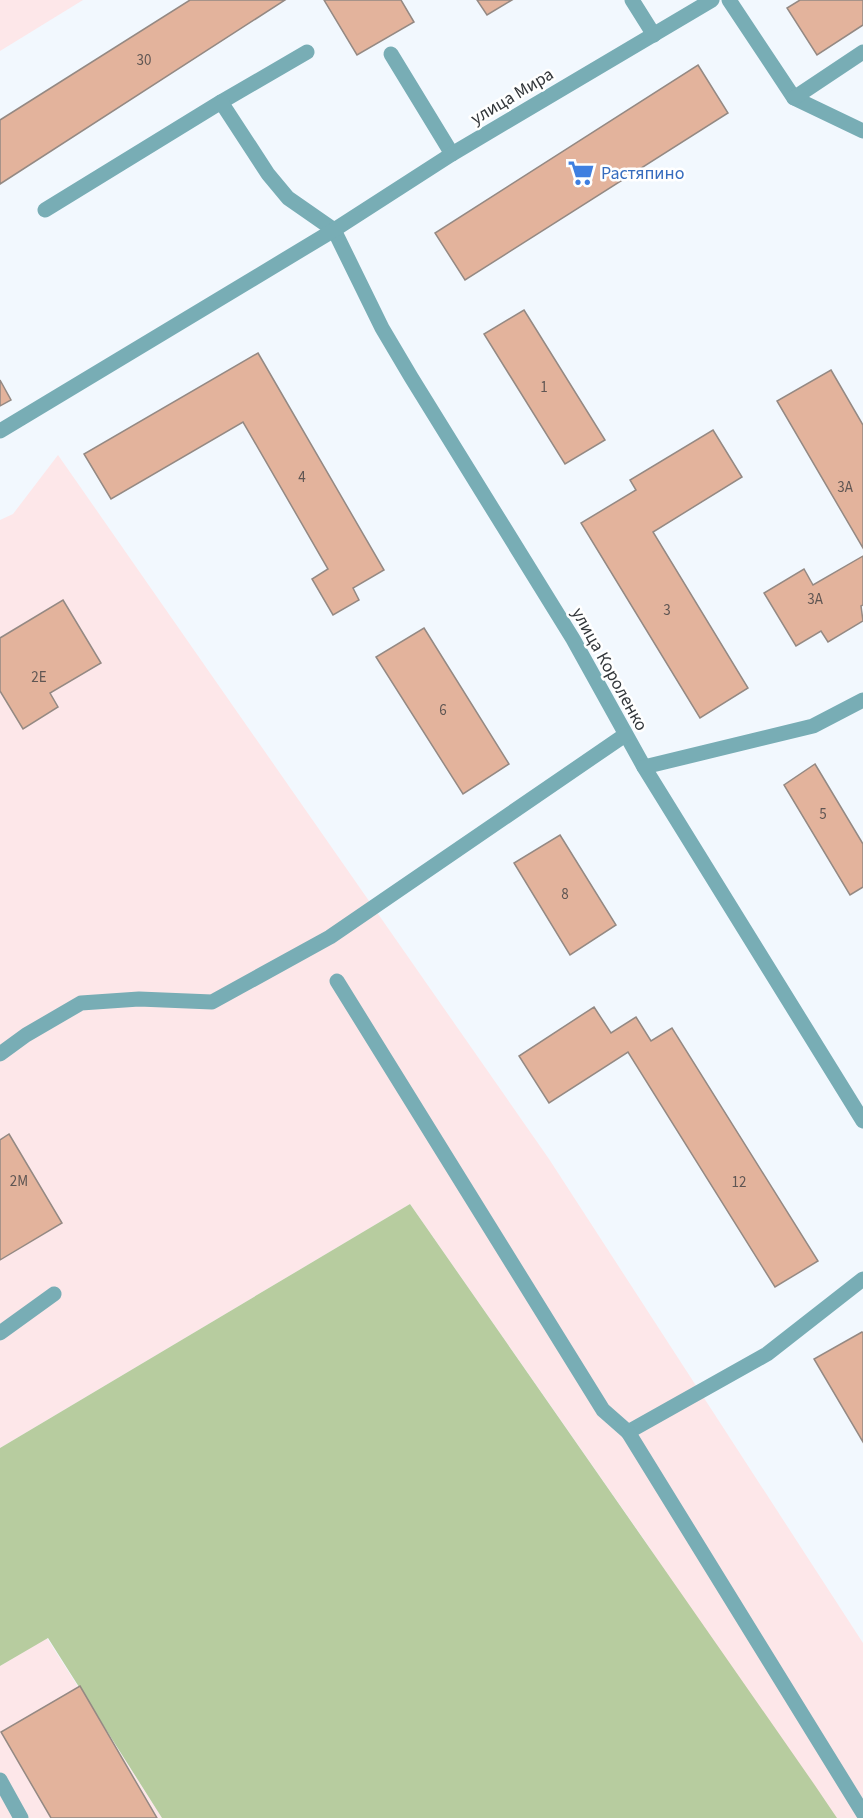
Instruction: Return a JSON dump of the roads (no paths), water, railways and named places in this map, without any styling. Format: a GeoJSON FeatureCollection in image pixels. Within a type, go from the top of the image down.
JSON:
{"type":"FeatureCollection","features":[{"type":"Feature","properties":{"kind":"street"},"geometry":{"type":"LineString","coordinates":[[632,0],[654,35]]}},
{"type":"Feature","properties":{"kind":"street","name":"улица Мира"},"geometry":{"type":"LineString","coordinates":[[0,431],[334,230],[452,154],[712,0]]}},
{"type":"Feature","properties":{"kind":"street"},"geometry":{"type":"LineString","coordinates":[[729,0],[794,98],[863,131]]}},
{"type":"Feature","properties":{"kind":"street"},"geometry":{"type":"LineString","coordinates":[[45,210],[307,52]]}},
{"type":"Feature","properties":{"kind":"street"},"geometry":{"type":"LineString","coordinates":[[794,98],[863,52]]}},
{"type":"Feature","properties":{"kind":"street"},"geometry":{"type":"LineString","coordinates":[[391,54],[452,154]]}},
{"type":"Feature","properties":{"kind":"street"},"geometry":{"type":"LineString","coordinates":[[221,102],[268,174],[288,198],[334,230]]}},
{"type":"Feature","properties":{"kind":"street","name":"улица Короленко"},"geometry":{"type":"LineString","coordinates":[[334,230],[382,328],[573,639],[644,767],[863,1121]]}},
{"type":"Feature","properties":{"kind":"street"},"geometry":{"type":"LineString","coordinates":[[644,767],[813,726],[863,700]]}},
{"type":"Feature","properties":{"kind":"street"},"geometry":{"type":"LineString","coordinates":[[0,1054],[26,1035],[81,1003],[139,999],[212,1002],[330,937],[625,735]]}},
{"type":"Feature","properties":{"kind":"street"},"geometry":{"type":"LineString","coordinates":[[337,981],[603,1410],[628,1432],[863,1813]]}},
{"type":"Feature","properties":{"kind":"street"},"geometry":{"type":"LineString","coordinates":[[628,1432],[768,1354],[863,1279]]}},
{"type":"Feature","properties":{"kind":"street"},"geometry":{"type":"LineString","coordinates":[[0,1332],[54,1294]]}},
{"type":"Feature","properties":{"kind":"street"},"geometry":{"type":"LineString","coordinates":[[0,1780],[21,1818]]}},
{"type":"Feature","properties":{"kind":"place","name":"Растяпино"},"geometry":{"type":"Point","coordinates":[581,173]}}]}
